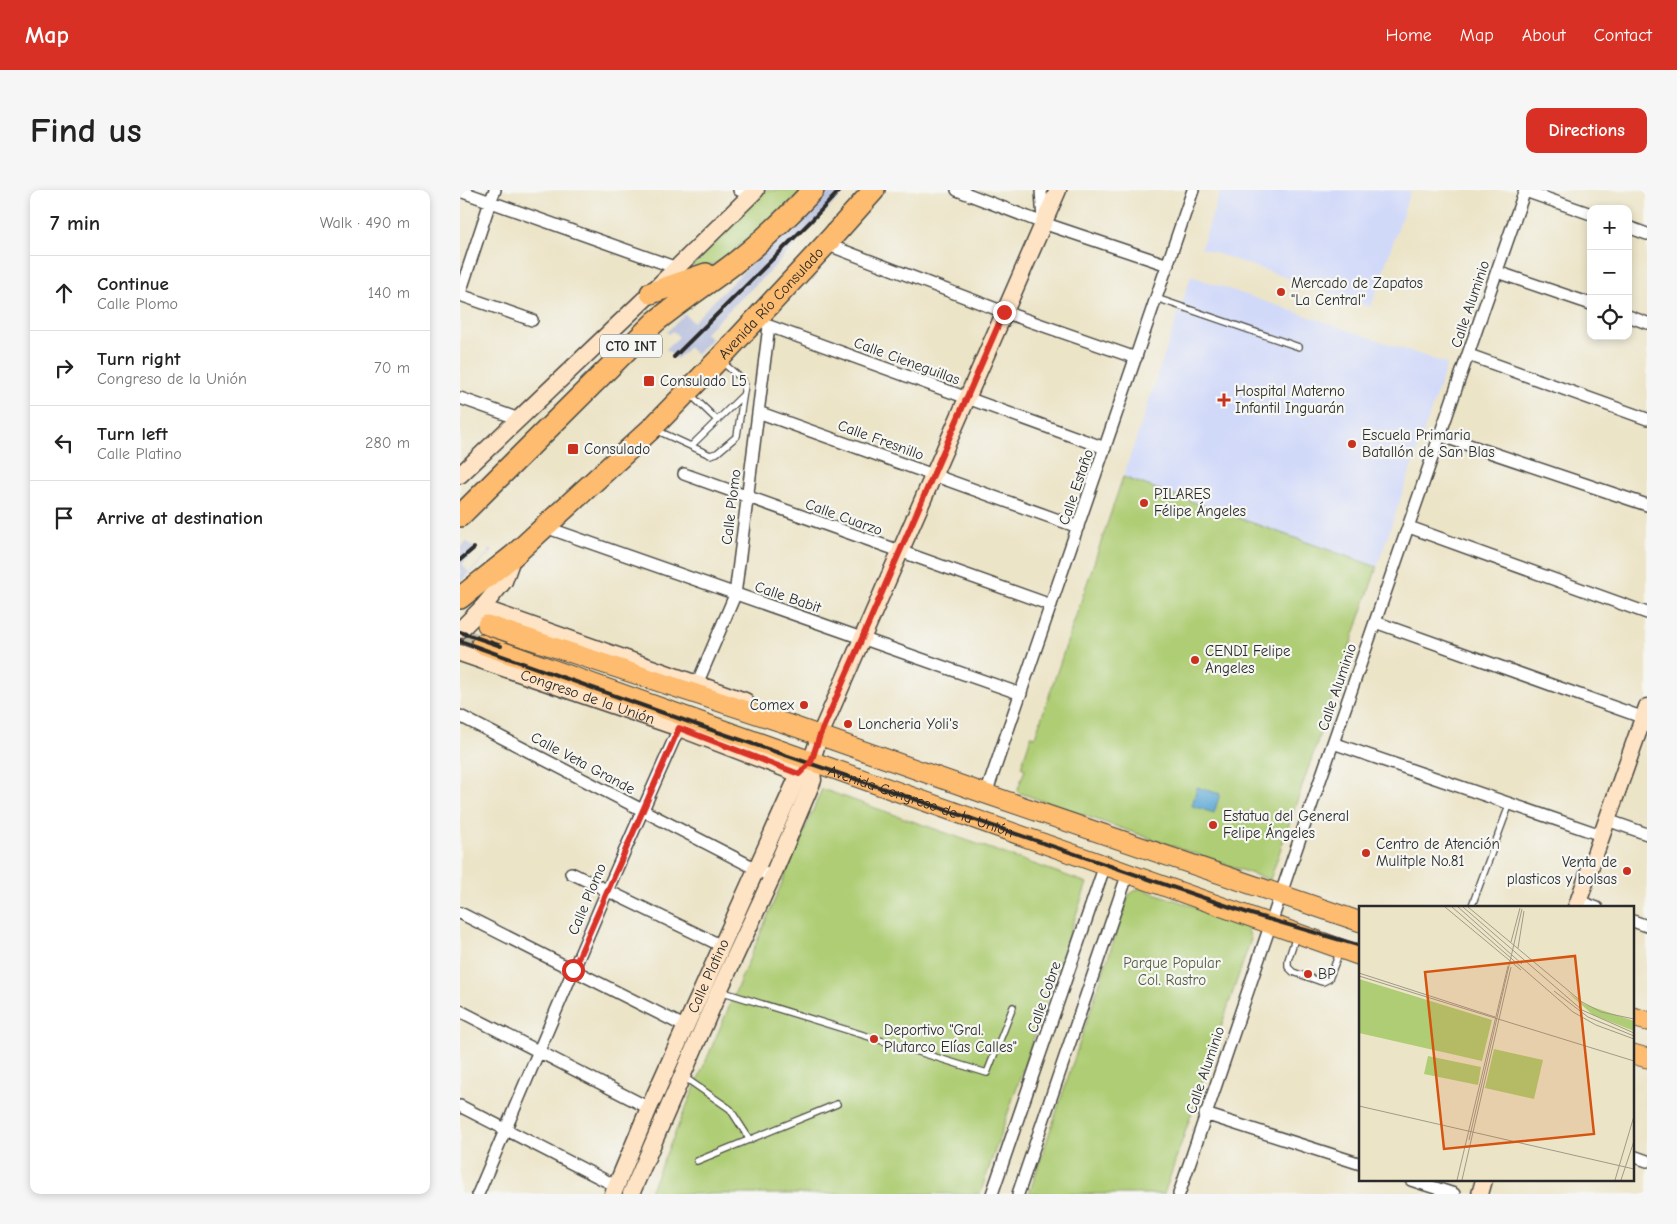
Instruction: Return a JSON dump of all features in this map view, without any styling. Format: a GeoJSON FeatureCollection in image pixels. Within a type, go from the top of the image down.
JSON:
{"type":"FeatureCollection","features":[{"type":"Feature","properties":{"kind":"highway","name":"CTO INT"},"geometry":{"type":"LineString","coordinates":[[460,516],[655,322],[742,257],[813,190]]}},
{"type":"Feature","properties":{"kind":"highway","name":"Avenida Río Consulado"},"geometry":{"type":"LineString","coordinates":[[513,556],[652,428],[719,359],[764,321],[826,244],[874,190]]}},
{"type":"Feature","properties":{"kind":"highway"},"geometry":{"type":"LineString","coordinates":[[651,293],[702,276],[742,257]]}},
{"type":"Feature","properties":{"kind":"highway"},"geometry":{"type":"LineString","coordinates":[[460,598],[513,556]]}},
{"type":"Feature","properties":{"kind":"main road","name":"Avenida Congreso de la Unión"},"geometry":{"type":"LineString","coordinates":[[484,617],[986,794],[1359,921]]}},
{"type":"Feature","properties":{"kind":"main road","name":"Avenida Congreso de la Unión"},"geometry":{"type":"LineString","coordinates":[[479,648],[805,768],[1105,865],[1359,955]]}},
{"type":"Feature","properties":{"kind":"main road"},"geometry":{"type":"LineString","coordinates":[[1634,1017],[1647,1021]]}},
{"type":"Feature","properties":{"kind":"main road"},"geometry":{"type":"LineString","coordinates":[[1634,1054],[1647,1058]]}},
{"type":"Feature","properties":{"kind":"street"},"geometry":{"type":"LineString","coordinates":[[495,190],[460,294],[532,320]]}},
{"type":"Feature","properties":{"kind":"street"},"geometry":{"type":"LineString","coordinates":[[956,190],[1043,223],[1168,264]]}},
{"type":"Feature","properties":{"kind":"street"},"geometry":{"type":"LineString","coordinates":[[1040,190],[1043,223]]}},
{"type":"Feature","properties":{"kind":"street","name":"Calle Platino"},"geometry":{"type":"LineString","coordinates":[[614,1190],[722,946],[820,735],[1058,190]]}},
{"type":"Feature","properties":{"kind":"street","name":"Calle Estaño"},"geometry":{"type":"LineString","coordinates":[[986,794],[1193,190]]}},
{"type":"Feature","properties":{"kind":"street"},"geometry":{"type":"LineString","coordinates":[[460,191],[677,268]]}},
{"type":"Feature","properties":{"kind":"street","name":"CTO INT"},"geometry":{"type":"LineString","coordinates":[[460,475],[677,268],[749,191]]}},
{"type":"Feature","properties":{"kind":"street"},"geometry":{"type":"LineString","coordinates":[[1525,191],[1587,213]]}},
{"type":"Feature","properties":{"kind":"street","name":"Calle Aluminio"},"geometry":{"type":"LineString","coordinates":[[1180,1194],[1205,1114],[1525,191]]}},
{"type":"Feature","properties":{"kind":"street"},"geometry":{"type":"LineString","coordinates":[[1632,228],[1647,234]]}},
{"type":"Feature","properties":{"kind":"street"},"geometry":{"type":"LineString","coordinates":[[826,244],[1004,312],[1136,358]]}},
{"type":"Feature","properties":{"kind":"street"},"geometry":{"type":"LineString","coordinates":[[1497,272],[1587,303]]}},
{"type":"Feature","properties":{"kind":"street"},"geometry":{"type":"LineString","coordinates":[[1632,317],[1647,323]]}},
{"type":"Feature","properties":{"kind":"street","name":"Calle Cieneguillas"},"geometry":{"type":"LineString","coordinates":[[764,321],[967,399],[1105,448]]}},
{"type":"Feature","properties":{"kind":"street","name":"Calle Plomo"},"geometry":{"type":"LineString","coordinates":[[697,684],[736,595],[758,412],[764,321]]}},
{"type":"Feature","properties":{"kind":"street"},"geometry":{"type":"LineString","coordinates":[[1469,355],[1647,419]]}},
{"type":"Feature","properties":{"kind":"street"},"geometry":{"type":"LineString","coordinates":[[460,398],[519,419]]}},
{"type":"Feature","properties":{"kind":"street","name":"Calle Fresnillo"},"geometry":{"type":"LineString","coordinates":[[758,412],[1078,527]]}},
{"type":"Feature","properties":{"kind":"street"},"geometry":{"type":"LineString","coordinates":[[1439,435],[1647,505]]}},
{"type":"Feature","properties":{"kind":"street","name":"Calle Cuarzo"},"geometry":{"type":"LineString","coordinates":[[684,474],[1051,605]]}},
{"type":"Feature","properties":{"kind":"street","name":"Calle Babit"},"geometry":{"type":"LineString","coordinates":[[545,527],[1021,694]]}},
{"type":"Feature","properties":{"kind":"street"},"geometry":{"type":"LineString","coordinates":[[1409,527],[1647,613]]}},
{"type":"Feature","properties":{"kind":"street","name":"Avenida Río Consulado"},"geometry":{"type":"LineString","coordinates":[[460,630],[484,617],[504,581],[513,556]]}},
{"type":"Feature","properties":{"kind":"street"},"geometry":{"type":"LineString","coordinates":[[484,617],[697,684],[770,710],[782,717],[790,725]]}},
{"type":"Feature","properties":{"kind":"street"},"geometry":{"type":"LineString","coordinates":[[1375,622],[1646,715],[1577,905]]}},
{"type":"Feature","properties":{"kind":"street","name":"Congreso de la Unión"},"geometry":{"type":"LineString","coordinates":[[460,653],[679,728],[805,768]]}},
{"type":"Feature","properties":{"kind":"street","name":"Calle Veta Grande"},"geometry":{"type":"LineString","coordinates":[[460,716],[772,877]]}},
{"type":"Feature","properties":{"kind":"street","name":"Calle Plomo"},"geometry":{"type":"LineString","coordinates":[[478,1194],[607,891],[679,728]]}},
{"type":"Feature","properties":{"kind":"street"},"geometry":{"type":"LineString","coordinates":[[1333,744],[1510,803],[1604,827],[1647,834]]}},
{"type":"Feature","properties":{"kind":"street","name":"Calle Platino"},"geometry":{"type":"LineString","coordinates":[[631,1194],[719,991],[772,877],[813,780],[805,768]]}},
{"type":"Feature","properties":{"kind":"street","name":"Calle Cobre"},"geometry":{"type":"LineString","coordinates":[[992,1194],[1105,865]]}},
{"type":"Feature","properties":{"kind":"street"},"geometry":{"type":"LineString","coordinates":[[1018,1194],[1128,873]]}},
{"type":"Feature","properties":{"kind":"street"},"geometry":{"type":"LineString","coordinates":[[571,874],[722,946]]}},
{"type":"Feature","properties":{"kind":"street"},"geometry":{"type":"LineString","coordinates":[[460,913],[686,1027]]}},
{"type":"Feature","properties":{"kind":"street"},"geometry":{"type":"LineString","coordinates":[[1634,921],[1647,926]]}},
{"type":"Feature","properties":{"kind":"street"},"geometry":{"type":"LineString","coordinates":[[460,1011],[649,1108]]}},
{"type":"Feature","properties":{"kind":"street"},"geometry":{"type":"LineString","coordinates":[[460,1106],[614,1190]]}},
{"type":"Feature","properties":{"kind":"street"},"geometry":{"type":"LineString","coordinates":[[1205,1114],[1359,1163]]}},
{"type":"Feature","properties":{"kind":"street"},"geometry":{"type":"LineString","coordinates":[[1634,1156],[1647,1161]]}},
{"type":"Feature","properties":{"kind":"street"},"geometry":{"type":"LineString","coordinates":[[1417,1182],[1454,1194]]}},
{"type":"Feature","properties":{"kind":"lane"},"geometry":{"type":"LineString","coordinates":[[1156,298],[1299,347]]}},
{"type":"Feature","properties":{"kind":"lane"},"geometry":{"type":"LineString","coordinates":[[652,428],[707,454],[714,454],[735,438],[738,432],[744,383],[719,359]]}},
{"type":"Feature","properties":{"kind":"lane"},"geometry":{"type":"LineString","coordinates":[[688,392],[717,420]]}},
{"type":"Feature","properties":{"kind":"lane"},"geometry":{"type":"LineString","coordinates":[[691,446],[744,395]]}},
{"type":"Feature","properties":{"kind":"lane"},"geometry":{"type":"LineString","coordinates":[[1472,906],[1510,803]]}},
{"type":"Feature","properties":{"kind":"lane"},"geometry":{"type":"LineString","coordinates":[[1297,933],[1288,960],[1288,967],[1293,972],[1323,982],[1329,979],[1341,949]]}},
{"type":"Feature","properties":{"kind":"lane"},"geometry":{"type":"LineString","coordinates":[[719,991],[987,1073],[1012,1008]]}},
{"type":"Feature","properties":{"kind":"lane"},"geometry":{"type":"LineString","coordinates":[[682,1076],[730,1109],[750,1140]]}},
{"type":"Feature","properties":{"kind":"lane"},"geometry":{"type":"LineString","coordinates":[[697,1161],[837,1104]]}},
{"type":"Feature","properties":{"kind":"shaded area"},"geometry":{"type":"Polygon","coordinates":[[[824,190],[846,190],[776,265],[705,333],[711,339],[696,355],[689,347],[677,359],[666,349],[679,337],[673,331],[669,334],[667,332],[685,314],[693,322],[824,190]]]}},
{"type":"Feature","properties":{"kind":"shaded area"},"geometry":{"type":"Polygon","coordinates":[[[1221,190],[1411,190],[1371,307],[1201,248],[1221,190]]]}},
{"type":"Feature","properties":{"kind":"shaded area"},"geometry":{"type":"Polygon","coordinates":[[[1191,276],[1447,364],[1377,567],[1123,477],[1191,276]]]}},
{"type":"Feature","properties":{"kind":"shaded area"},"geometry":{"type":"Polygon","coordinates":[[[467,541],[476,550],[462,564],[469,572],[489,553],[488,550],[490,548],[493,551],[460,582],[460,547],[467,541]]]}},
{"type":"Feature","properties":{"kind":"green space"},"geometry":{"type":"Polygon","coordinates":[[[764,190],[804,190],[723,260],[684,275],[764,190]]]}},
{"type":"Feature","properties":{"kind":"green space"},"geometry":{"type":"Polygon","coordinates":[[[1123,477],[1377,567],[1270,880],[1017,792],[1025,769],[1021,767],[1031,736],[1035,737],[1123,477]]]}},
{"type":"Feature","properties":{"kind":"green space","name":"Deportivo \"Gral. Plutarco Elías Calles\""},"geometry":{"type":"Polygon","coordinates":[[[822,789],[1087,883],[980,1194],[649,1194],[822,789]]]}},
{"type":"Feature","properties":{"kind":"green space","name":"Parque Popular Col. Rastro"},"geometry":{"type":"Polygon","coordinates":[[[1139,888],[1246,924],[1251,939],[1164,1194],[1029,1194],[1129,895],[1139,888]]]}},
{"type":"Feature","properties":{"kind":"water"},"geometry":{"type":"Polygon","coordinates":[[[1197,787],[1220,794],[1214,813],[1192,806],[1197,787]]]}},
{"type":"Feature","properties":{"kind":"tunnel"},"geometry":{"type":"LineString","coordinates":[[460,637],[481,644]]}},
{"type":"Feature","properties":{"kind":"railway"},"geometry":{"type":"LineString","coordinates":[[674,357],[840,190]]}},
{"type":"Feature","properties":{"kind":"railway"},"geometry":{"type":"LineString","coordinates":[[460,560],[474,548]]}},
{"type":"Feature","properties":{"kind":"railway"},"geometry":{"type":"LineString","coordinates":[[460,632],[501,646]]}},
{"type":"Feature","properties":{"kind":"railway"},"geometry":{"type":"LineString","coordinates":[[460,641],[706,728],[1251,914],[1359,945]]}},
{"type":"Feature","properties":{"kind":"place","name":"Mercado de Zapatos \"La Central\""},"geometry":{"type":"Point","coordinates":[1281,292]}},
{"type":"Feature","properties":{"kind":"place","name":"Consulado L5"},"geometry":{"type":"Point","coordinates":[649,381]}},
{"type":"Feature","properties":{"kind":"place","name":"Hospital Materno Infantil Inguarán"},"geometry":{"type":"Point","coordinates":[1224,400]}},
{"type":"Feature","properties":{"kind":"place","name":"Escuela Primaria Batallón de San Blas"},"geometry":{"type":"Point","coordinates":[1352,444]}},
{"type":"Feature","properties":{"kind":"place","name":"Consulado"},"geometry":{"type":"Point","coordinates":[573,449]}},
{"type":"Feature","properties":{"kind":"place","name":"PILARES Félipe Ángeles"},"geometry":{"type":"Point","coordinates":[1144,503]}},
{"type":"Feature","properties":{"kind":"place","name":"CENDI Felipe Angeles"},"geometry":{"type":"Point","coordinates":[1195,660]}},
{"type":"Feature","properties":{"kind":"place","name":"Comex"},"geometry":{"type":"Point","coordinates":[804,705]}},
{"type":"Feature","properties":{"kind":"place","name":"Loncheria Yoli's"},"geometry":{"type":"Point","coordinates":[848,724]}},
{"type":"Feature","properties":{"kind":"place","name":"Estatua del General Felipe Ángeles"},"geometry":{"type":"Point","coordinates":[1213,825]}},
{"type":"Feature","properties":{"kind":"place","name":"Centro de Atención Mulitple No.81"},"geometry":{"type":"Point","coordinates":[1366,853]}},
{"type":"Feature","properties":{"kind":"place","name":"Venta de plasticos y bolsas"},"geometry":{"type":"Point","coordinates":[1627,871]}},
{"type":"Feature","properties":{"kind":"place","name":"BP"},"geometry":{"type":"Point","coordinates":[1308,974]}},
{"type":"Feature","properties":{"kind":"place","name":"Deportivo \"Gral. Plutarco Elías Calles\""},"geometry":{"type":"Point","coordinates":[874,1039]}},
{"type":"Feature","properties":{"kind":"route"},"geometry":{"type":"LineString","coordinates":[[573,970],[679,728],[799,774],[811,762],[820,735],[1004,312]]}}]}
